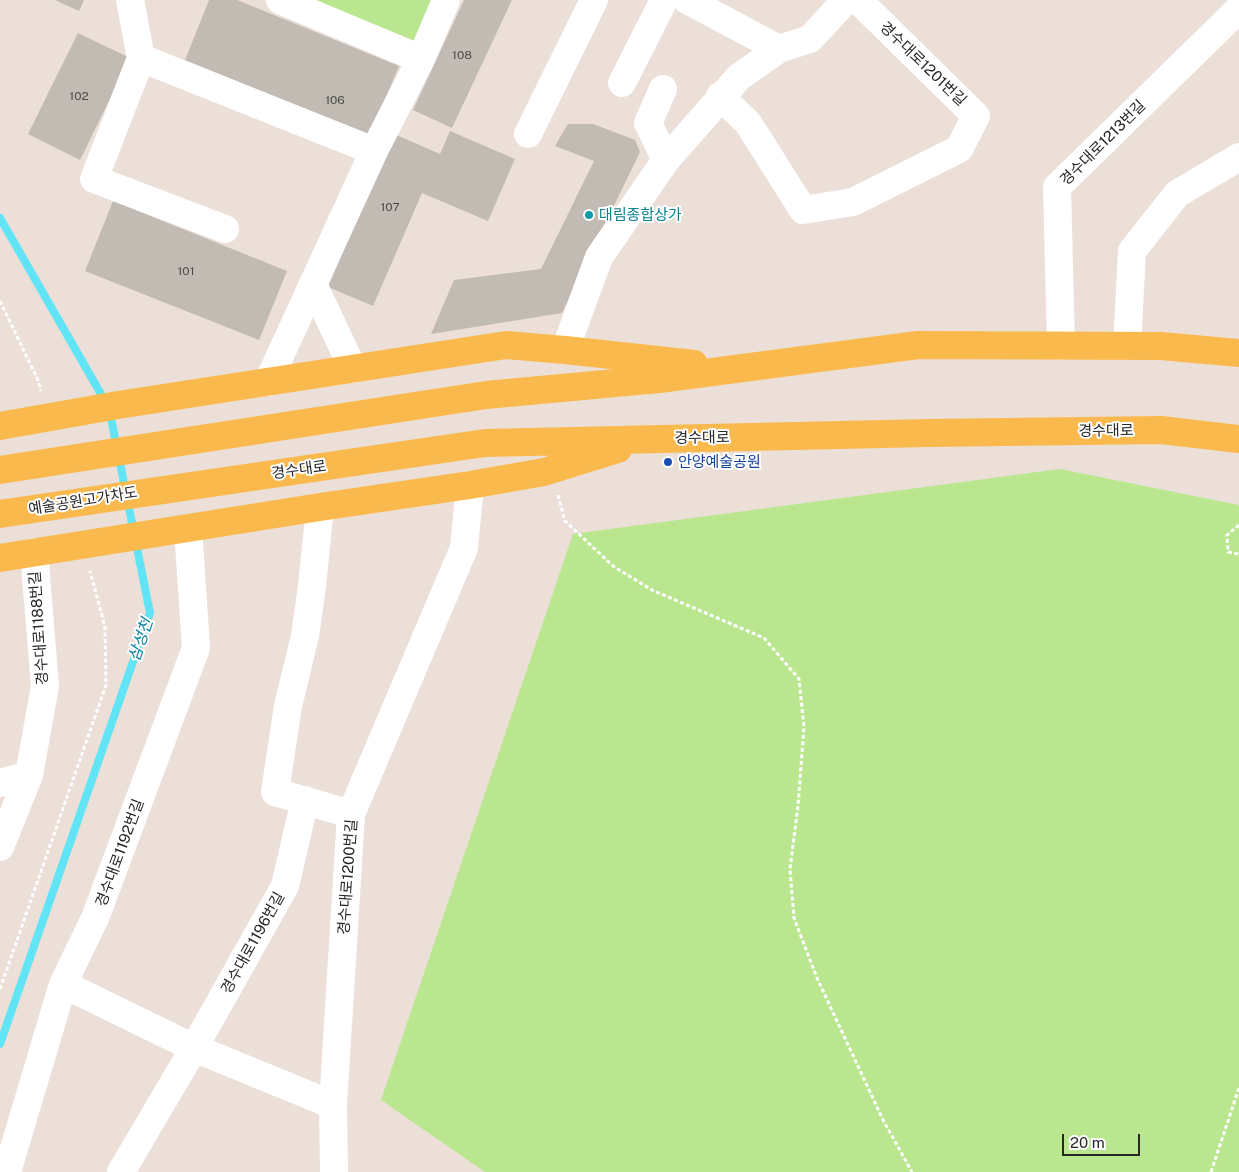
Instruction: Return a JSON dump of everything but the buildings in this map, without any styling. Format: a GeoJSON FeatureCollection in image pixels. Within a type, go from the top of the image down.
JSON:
{"type":"FeatureCollection","features":[{"type":"Feature","properties":{"kind":"main road"},"geometry":{"type":"LineString","coordinates":[[10,424],[118,405],[506,345],[736,369]]}},
{"type":"Feature","properties":{"kind":"main road"},"geometry":{"type":"LineString","coordinates":[[0,470],[486,395],[659,379],[918,345],[1161,346],[1239,353]]}},
{"type":"Feature","properties":{"kind":"main road","name":"경수대로"},"geometry":{"type":"LineString","coordinates":[[167,489],[485,443],[1161,430],[1239,439]]}},
{"type":"Feature","properties":{"kind":"main road"},"geometry":{"type":"LineString","coordinates":[[0,558],[470,485],[551,470],[648,440]]}},
{"type":"Feature","properties":{"kind":"main road","name":"예술공원고가차도"},"geometry":{"type":"LineString","coordinates":[[0,514],[167,489]]}},
{"type":"Feature","properties":{"kind":"street"},"geometry":{"type":"LineString","coordinates":[[130,0],[141,58],[94,180],[225,229]]}},
{"type":"Feature","properties":{"kind":"street"},"geometry":{"type":"LineString","coordinates":[[280,0],[421,59]]}},
{"type":"Feature","properties":{"kind":"street"},"geometry":{"type":"LineString","coordinates":[[268,382],[374,151],[421,59],[446,0]]}},
{"type":"Feature","properties":{"kind":"street"},"geometry":{"type":"LineString","coordinates":[[528,134],[594,0]]}},
{"type":"Feature","properties":{"kind":"street"},"geometry":{"type":"LineString","coordinates":[[622,83],[664,0]]}},
{"type":"Feature","properties":{"kind":"street"},"geometry":{"type":"LineString","coordinates":[[687,0],[719,8],[780,49]]}},
{"type":"Feature","properties":{"kind":"street"},"geometry":{"type":"LineString","coordinates":[[565,350],[599,257],[666,160],[720,96],[739,78],[780,49],[810,39],[846,0]]}},
{"type":"Feature","properties":{"kind":"street","name":"경수대로1201번길"},"geometry":{"type":"LineString","coordinates":[[720,96],[748,122],[803,210],[853,202],[917,172],[959,149],[976,116],[858,0]]}},
{"type":"Feature","properties":{"kind":"street","name":"경수대로1213번길"},"geometry":{"type":"LineString","coordinates":[[1061,346],[1057,187],[1239,9]]}},
{"type":"Feature","properties":{"kind":"street"},"geometry":{"type":"LineString","coordinates":[[141,58],[374,151]]}},
{"type":"Feature","properties":{"kind":"street"},"geometry":{"type":"LineString","coordinates":[[663,89],[648,123],[666,160]]}},
{"type":"Feature","properties":{"kind":"street"},"geometry":{"type":"LineString","coordinates":[[1127,346],[1132,252],[1177,194],[1239,157]]}},
{"type":"Feature","properties":{"kind":"street"},"geometry":{"type":"LineString","coordinates":[[313,284],[353,369]]}},
{"type":"Feature","properties":{"kind":"street","name":"경수대로1200번길"},"geometry":{"type":"LineString","coordinates":[[334,1172],[333,1106],[351,814],[464,548],[470,485]]}},
{"type":"Feature","properties":{"kind":"street"},"geometry":{"type":"LineString","coordinates":[[320,507],[305,636],[288,706],[276,792],[351,814]]}},
{"type":"Feature","properties":{"kind":"street","name":"경수대로1192번길"},"geometry":{"type":"LineString","coordinates":[[8,1172],[63,984],[95,918],[196,648],[182,529]]}},
{"type":"Feature","properties":{"kind":"street","name":"경수대로1188번길"},"geometry":{"type":"LineString","coordinates":[[0,847],[29,775],[46,686],[34,552]]}},
{"type":"Feature","properties":{"kind":"street"},"geometry":{"type":"LineString","coordinates":[[0,783],[29,775]]}},
{"type":"Feature","properties":{"kind":"street","name":"경수대로1196번길"},"geometry":{"type":"LineString","coordinates":[[121,1172],[194,1048],[285,886],[305,800]]}},
{"type":"Feature","properties":{"kind":"street"},"geometry":{"type":"LineString","coordinates":[[63,984],[194,1048],[333,1106]]}},
{"type":"Feature","properties":{"kind":"path"},"geometry":{"type":"LineString","coordinates":[[551,470],[565,521],[613,566],[652,590],[764,638],[799,679],[804,727],[798,806],[790,869],[794,918],[817,978],[883,1120],[912,1172]]}},
{"type":"Feature","properties":{"kind":"path"},"geometry":{"type":"LineString","coordinates":[[1239,525],[1227,535],[1228,552],[1239,554]]}},
{"type":"Feature","properties":{"kind":"path"},"geometry":{"type":"LineString","coordinates":[[1211,1172],[1239,1088]]}},
{"type":"Feature","properties":{"kind":"green space"},"geometry":{"type":"Polygon","coordinates":[[[280,0],[446,0],[421,59],[280,0]]]}},
{"type":"Feature","properties":{"kind":"green space"},"geometry":{"type":"Polygon","coordinates":[[[1060,469],[1239,505],[1239,1172],[485,1172],[381,1100],[573,534],[1060,469]]]}},
{"type":"Feature","properties":{"kind":"waterway","name":"삼성천"},"geometry":{"type":"LineString","coordinates":[[0,218],[109,408],[150,613],[0,1044]]}},
{"type":"Feature","properties":{"kind":"place","name":"대림종합상가"},"geometry":{"type":"Point","coordinates":[589,215]}},
{"type":"Feature","properties":{"kind":"place","name":"안양예술공원"},"geometry":{"type":"Point","coordinates":[668,462]}}]}
